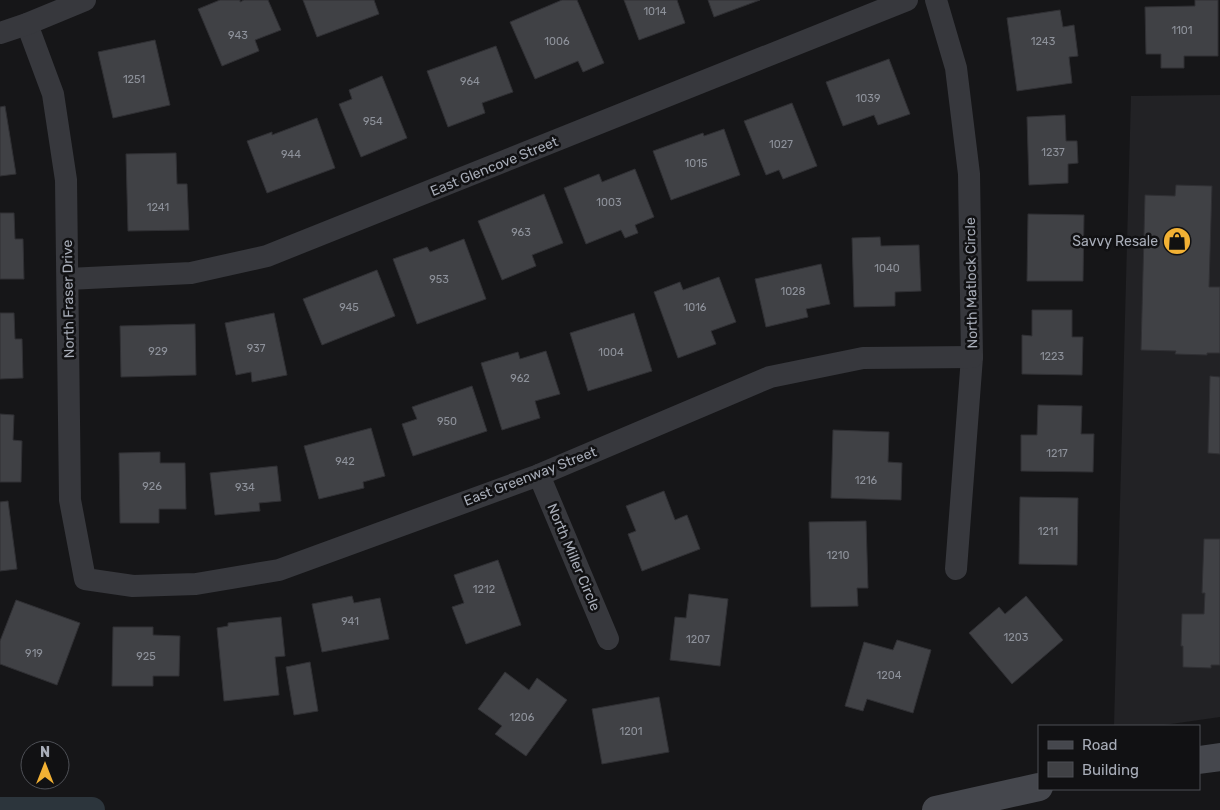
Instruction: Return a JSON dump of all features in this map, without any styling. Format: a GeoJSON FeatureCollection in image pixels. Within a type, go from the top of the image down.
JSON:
{"type":"FeatureCollection","features":[{"type":"Feature","properties":{"kind":"main road"},"geometry":{"type":"LineString","coordinates":[[1200,760],[1220,757]]}},
{"type":"Feature","properties":{"kind":"main road"},"geometry":{"type":"LineString","coordinates":[[936,810],[1038,787]]}},
{"type":"Feature","properties":{"kind":"street"},"geometry":{"type":"LineString","coordinates":[[0,32],[27,24],[85,0]]}},
{"type":"Feature","properties":{"kind":"street","name":"East Glencove Street"},"geometry":{"type":"LineString","coordinates":[[68,279],[191,273],[267,256],[907,0]]}},
{"type":"Feature","properties":{"kind":"street","name":"North Matlock Circle"},"geometry":{"type":"LineString","coordinates":[[936,0],[956,68],[969,174],[972,357],[956,568]]}},
{"type":"Feature","properties":{"kind":"street","name":"North Fraser Drive"},"geometry":{"type":"LineString","coordinates":[[27,24],[53,94],[66,180],[70,500],[85,579]]}},
{"type":"Feature","properties":{"kind":"street","name":"East Greenway Street"},"geometry":{"type":"LineString","coordinates":[[85,579],[133,586],[196,584],[279,570],[539,474],[770,377],[863,358],[972,357]]}},
{"type":"Feature","properties":{"kind":"street","name":"North Miller Circle"},"geometry":{"type":"LineString","coordinates":[[539,474],[608,639]]}},
{"type":"Feature","properties":{"kind":"shaded area"},"geometry":{"type":"Polygon","coordinates":[[[1220,95],[1220,717],[1164,725],[1114,725],[1131,96],[1220,95]]]}},
{"type":"Feature","properties":{"kind":"building"},"geometry":{"type":"Polygon","coordinates":[[[220,0],[240,0],[240,2],[244,0],[268,0],[281,30],[255,40],[259,51],[222,66],[198,9],[220,0]]]}},
{"type":"Feature","properties":{"kind":"building"},"geometry":{"type":"Polygon","coordinates":[[[303,0],[374,0],[379,14],[317,37],[303,0]]]}},
{"type":"Feature","properties":{"kind":"building"},"geometry":{"type":"Polygon","coordinates":[[[562,0],[577,0],[604,63],[583,72],[578,61],[535,79],[510,22],[562,0]]]}},
{"type":"Feature","properties":{"kind":"building"},"geometry":{"type":"Polygon","coordinates":[[[624,0],[677,0],[685,23],[639,40],[624,0]]]}},
{"type":"Feature","properties":{"kind":"building"},"geometry":{"type":"Polygon","coordinates":[[[708,0],[760,0],[714,17],[708,0]]]}},
{"type":"Feature","properties":{"kind":"building"},"geometry":{"type":"Polygon","coordinates":[[[1195,0],[1218,0],[1218,56],[1184,56],[1184,68],[1161,68],[1161,54],[1146,54],[1145,7],[1195,6],[1195,0]]]}},
{"type":"Feature","properties":{"kind":"building"},"geometry":{"type":"Polygon","coordinates":[[[1060,10],[1063,27],[1074,25],[1078,56],[1069,57],[1072,83],[1017,91],[1007,18],[1060,10]]]}},
{"type":"Feature","properties":{"kind":"building"},"geometry":{"type":"Polygon","coordinates":[[[155,40],[170,105],[113,118],[98,52],[155,40]]]}},
{"type":"Feature","properties":{"kind":"building"},"geometry":{"type":"Polygon","coordinates":[[[496,46],[513,92],[482,103],[485,113],[448,127],[427,71],[496,46]]]}},
{"type":"Feature","properties":{"kind":"building"},"geometry":{"type":"Polygon","coordinates":[[[889,59],[910,114],[878,125],[874,115],[843,126],[826,82],[889,59]]]}},
{"type":"Feature","properties":{"kind":"building"},"geometry":{"type":"Polygon","coordinates":[[[382,76],[407,138],[361,157],[339,104],[352,99],[349,90],[382,76]]]}},
{"type":"Feature","properties":{"kind":"building"},"geometry":{"type":"Polygon","coordinates":[[[792,103],[817,166],[783,179],[779,170],[766,175],[744,121],[792,103]]]}},
{"type":"Feature","properties":{"kind":"building"},"geometry":{"type":"Polygon","coordinates":[[[5,106],[16,174],[0,176],[0,107],[5,106]]]}},
{"type":"Feature","properties":{"kind":"building"},"geometry":{"type":"Polygon","coordinates":[[[1065,115],[1066,141],[1077,141],[1078,163],[1068,164],[1068,183],[1029,185],[1027,117],[1065,115]]]}},
{"type":"Feature","properties":{"kind":"building"},"geometry":{"type":"Polygon","coordinates":[[[317,118],[335,168],[267,193],[247,141],[272,132],[272,135],[317,118]]]}},
{"type":"Feature","properties":{"kind":"building"},"geometry":{"type":"Polygon","coordinates":[[[724,129],[740,175],[671,200],[653,151],[703,133],[704,136],[724,129]]]}},
{"type":"Feature","properties":{"kind":"building"},"geometry":{"type":"Polygon","coordinates":[[[176,153],[177,184],[187,184],[189,230],[128,231],[126,154],[176,153]]]}},
{"type":"Feature","properties":{"kind":"building"},"geometry":{"type":"Polygon","coordinates":[[[635,169],[654,217],[635,225],[638,233],[625,238],[621,230],[586,244],[564,188],[599,174],[602,182],[635,169]]]}},
{"type":"Feature","properties":{"kind":"building","name":"Savvy Resale"},"geometry":{"type":"Polygon","coordinates":[[[1176,185],[1212,186],[1209,287],[1220,287],[1220,353],[1207,353],[1207,355],[1175,354],[1176,351],[1141,350],[1145,195],[1175,196],[1176,185]]]}},
{"type":"Feature","properties":{"kind":"building"},"geometry":{"type":"Polygon","coordinates":[[[544,194],[563,243],[532,255],[536,266],[502,280],[478,221],[544,194]]]}},
{"type":"Feature","properties":{"kind":"building"},"geometry":{"type":"Polygon","coordinates":[[[0,213],[14,213],[15,239],[23,239],[24,279],[0,279],[0,213]]]}},
{"type":"Feature","properties":{"kind":"building"},"geometry":{"type":"Polygon","coordinates":[[[1028,214],[1084,215],[1083,281],[1027,281],[1028,214]]]}},
{"type":"Feature","properties":{"kind":"building"},"geometry":{"type":"Polygon","coordinates":[[[880,237],[881,246],[919,245],[921,291],[895,292],[895,306],[854,307],[852,238],[880,237]]]}},
{"type":"Feature","properties":{"kind":"building"},"geometry":{"type":"Polygon","coordinates":[[[464,239],[486,299],[417,324],[393,259],[427,247],[430,252],[464,239]]]}},
{"type":"Feature","properties":{"kind":"building"},"geometry":{"type":"Polygon","coordinates":[[[821,264],[830,304],[806,309],[808,317],[766,327],[755,279],[821,264]]]}},
{"type":"Feature","properties":{"kind":"building"},"geometry":{"type":"Polygon","coordinates":[[[377,270],[395,316],[322,345],[303,299],[377,270]]]}},
{"type":"Feature","properties":{"kind":"building"},"geometry":{"type":"Polygon","coordinates":[[[719,277],[736,322],[711,331],[716,344],[678,358],[654,292],[680,282],[683,290],[719,277]]]}},
{"type":"Feature","properties":{"kind":"building"},"geometry":{"type":"Polygon","coordinates":[[[1032,310],[1072,310],[1072,337],[1083,337],[1082,375],[1022,374],[1022,335],[1032,336],[1032,310]]]}},
{"type":"Feature","properties":{"kind":"building"},"geometry":{"type":"Polygon","coordinates":[[[0,313],[14,313],[15,339],[22,339],[23,378],[0,379],[0,313]]]}},
{"type":"Feature","properties":{"kind":"building"},"geometry":{"type":"Polygon","coordinates":[[[274,313],[287,375],[252,382],[251,372],[236,375],[225,323],[274,313]]]}},
{"type":"Feature","properties":{"kind":"building"},"geometry":{"type":"Polygon","coordinates":[[[634,313],[652,371],[588,391],[570,333],[634,313]]]}},
{"type":"Feature","properties":{"kind":"building"},"geometry":{"type":"Polygon","coordinates":[[[195,324],[196,375],[121,377],[120,326],[195,324]]]}},
{"type":"Feature","properties":{"kind":"building"},"geometry":{"type":"Polygon","coordinates":[[[546,351],[560,394],[535,401],[540,418],[502,430],[481,363],[518,352],[520,359],[546,351]]]}},
{"type":"Feature","properties":{"kind":"building"},"geometry":{"type":"Polygon","coordinates":[[[1210,376],[1220,377],[1220,454],[1208,453],[1210,376]]]}},
{"type":"Feature","properties":{"kind":"building"},"geometry":{"type":"Polygon","coordinates":[[[472,386],[487,431],[413,456],[402,424],[417,419],[412,407],[472,386]]]}},
{"type":"Feature","properties":{"kind":"building"},"geometry":{"type":"Polygon","coordinates":[[[1038,405],[1082,406],[1081,434],[1094,434],[1093,472],[1021,471],[1021,435],[1037,435],[1038,405]]]}},
{"type":"Feature","properties":{"kind":"building"},"geometry":{"type":"Polygon","coordinates":[[[0,414],[14,415],[13,440],[22,441],[21,482],[0,482],[0,414]]]}},
{"type":"Feature","properties":{"kind":"building"},"geometry":{"type":"Polygon","coordinates":[[[371,428],[385,476],[363,482],[364,488],[319,499],[304,446],[371,428]]]}},
{"type":"Feature","properties":{"kind":"building"},"geometry":{"type":"Polygon","coordinates":[[[833,430],[889,432],[888,462],[902,463],[901,500],[831,498],[833,430]]]}},
{"type":"Feature","properties":{"kind":"building"},"geometry":{"type":"Polygon","coordinates":[[[160,452],[160,463],[185,463],[186,509],[159,509],[159,523],[120,523],[119,453],[160,452]]]}},
{"type":"Feature","properties":{"kind":"building"},"geometry":{"type":"Polygon","coordinates":[[[277,466],[281,501],[259,503],[260,511],[215,515],[210,473],[277,466]]]}},
{"type":"Feature","properties":{"kind":"building"},"geometry":{"type":"Polygon","coordinates":[[[664,491],[675,520],[687,515],[700,549],[642,571],[628,534],[636,531],[626,506],[664,491]]]}},
{"type":"Feature","properties":{"kind":"building"},"geometry":{"type":"Polygon","coordinates":[[[1020,497],[1078,498],[1077,565],[1019,564],[1020,497]]]}},
{"type":"Feature","properties":{"kind":"building"},"geometry":{"type":"Polygon","coordinates":[[[8,501],[17,569],[0,571],[0,502],[8,501]]]}},
{"type":"Feature","properties":{"kind":"building"},"geometry":{"type":"Polygon","coordinates":[[[866,521],[868,588],[857,588],[858,606],[811,607],[809,522],[866,521]]]}},
{"type":"Feature","properties":{"kind":"building"},"geometry":{"type":"Polygon","coordinates":[[[1204,539],[1220,539],[1220,665],[1211,665],[1211,668],[1183,667],[1183,646],[1181,646],[1182,614],[1204,614],[1205,593],[1202,593],[1204,539]]]}},
{"type":"Feature","properties":{"kind":"building"},"geometry":{"type":"Polygon","coordinates":[[[498,560],[521,625],[466,644],[452,607],[464,603],[454,575],[498,560]]]}},
{"type":"Feature","properties":{"kind":"building"},"geometry":{"type":"Polygon","coordinates":[[[689,594],[728,599],[720,666],[670,660],[675,617],[686,618],[689,594]]]}},
{"type":"Feature","properties":{"kind":"building"},"geometry":{"type":"Polygon","coordinates":[[[352,596],[354,603],[380,598],[389,639],[322,652],[312,604],[352,596]]]}},
{"type":"Feature","properties":{"kind":"building"},"geometry":{"type":"Polygon","coordinates":[[[1026,596],[1063,640],[1012,684],[969,633],[999,607],[1005,614],[1026,596]]]}},
{"type":"Feature","properties":{"kind":"building"},"geometry":{"type":"Polygon","coordinates":[[[16,600],[80,623],[57,685],[0,664],[0,641],[16,600]]]}},
{"type":"Feature","properties":{"kind":"building"},"geometry":{"type":"Polygon","coordinates":[[[281,617],[285,656],[275,657],[279,695],[224,701],[217,628],[228,626],[228,623],[281,617]]]}},
{"type":"Feature","properties":{"kind":"building"},"geometry":{"type":"Polygon","coordinates":[[[113,627],[153,627],[153,635],[180,636],[179,676],[153,676],[153,686],[112,686],[113,627]]]}},
{"type":"Feature","properties":{"kind":"building"},"geometry":{"type":"Polygon","coordinates":[[[897,640],[931,650],[913,713],[867,699],[863,711],[845,706],[864,642],[893,650],[897,640]]]}},
{"type":"Feature","properties":{"kind":"building"},"geometry":{"type":"Polygon","coordinates":[[[310,662],[318,711],[294,715],[286,667],[310,662]]]}},
{"type":"Feature","properties":{"kind":"building"},"geometry":{"type":"Polygon","coordinates":[[[505,672],[529,690],[537,678],[567,700],[526,756],[495,734],[502,726],[478,709],[505,672]]]}},
{"type":"Feature","properties":{"kind":"building"},"geometry":{"type":"Polygon","coordinates":[[[659,697],[669,752],[602,764],[592,709],[659,697]]]}},
{"type":"Feature","properties":{"kind":"waterway"},"geometry":{"type":"LineString","coordinates":[[0,810],[92,810]]}},
{"type":"Feature","properties":{"kind":"place","name":"Savvy Resale"},"geometry":{"type":"Point","coordinates":[1177,241]}}]}
